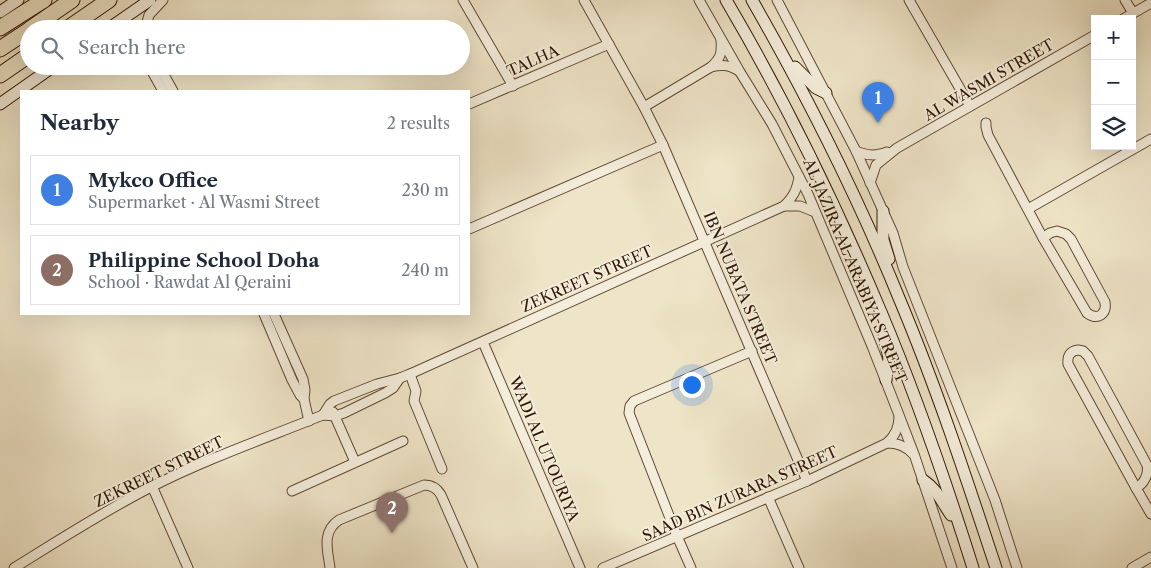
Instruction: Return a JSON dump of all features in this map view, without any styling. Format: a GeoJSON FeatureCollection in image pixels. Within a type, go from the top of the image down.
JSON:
{"type":"FeatureCollection","features":[{"type":"Feature","properties":{"kind":"highway"},"geometry":{"type":"LineString","coordinates":[[0,28],[44,0]]}},
{"type":"Feature","properties":{"kind":"highway"},"geometry":{"type":"LineString","coordinates":[[42,20],[72,0]]}},
{"type":"Feature","properties":{"kind":"highway"},"geometry":{"type":"LineString","coordinates":[[80,20],[109,0]]}},
{"type":"Feature","properties":{"kind":"highway"},"geometry":{"type":"LineString","coordinates":[[0,49],[20,35]]}},
{"type":"Feature","properties":{"kind":"highway"},"geometry":{"type":"LineString","coordinates":[[0,75],[20,61]]}},
{"type":"Feature","properties":{"kind":"main road"},"geometry":{"type":"LineString","coordinates":[[0,12],[18,0]]}},
{"type":"Feature","properties":{"kind":"main road"},"geometry":{"type":"LineString","coordinates":[[121,20],[150,0]]}},
{"type":"Feature","properties":{"kind":"main road","name":"AL JAZIRA AL ARABIYA STREET"},"geometry":{"type":"LineString","coordinates":[[726,0],[805,145],[881,312],[929,436],[973,568]]}},
{"type":"Feature","properties":{"kind":"main road","name":"AL JAZIRA AL ARABIYA STREET"},"geometry":{"type":"LineString","coordinates":[[752,0],[832,149],[899,297],[926,367],[996,568]]}},
{"type":"Feature","properties":{"kind":"main road"},"geometry":{"type":"LineString","coordinates":[[780,49],[802,75],[816,88],[826,93]]}},
{"type":"Feature","properties":{"kind":"main road"},"geometry":{"type":"LineString","coordinates":[[20,90],[42,75]]}},
{"type":"Feature","properties":{"kind":"main road"},"geometry":{"type":"LineString","coordinates":[[0,104],[20,90]]}},
{"type":"Feature","properties":{"kind":"main road"},"geometry":{"type":"LineString","coordinates":[[883,211],[883,240],[896,278],[899,297]]}},
{"type":"Feature","properties":{"kind":"main road"},"geometry":{"type":"LineString","coordinates":[[881,312],[882,327],[889,358],[886,380]]}},
{"type":"Feature","properties":{"kind":"main road"},"geometry":{"type":"LineString","coordinates":[[923,480],[939,495],[950,514],[959,524]]}},
{"type":"Feature","properties":{"kind":"street"},"geometry":{"type":"LineString","coordinates":[[148,20],[149,15],[163,0]]}},
{"type":"Feature","properties":{"kind":"street"},"geometry":{"type":"LineString","coordinates":[[463,0],[513,86]]}},
{"type":"Feature","properties":{"kind":"street","name":"IBN NUBATA STREET"},"geometry":{"type":"LineString","coordinates":[[584,0],[644,108],[662,145],[807,481]]}},
{"type":"Feature","properties":{"kind":"street","name":"AL JAZIRA AL ARABIYA STREET"},"geometry":{"type":"LineString","coordinates":[[699,0],[772,124],[800,178],[886,380],[914,454],[952,568]]}},
{"type":"Feature","properties":{"kind":"street"},"geometry":{"type":"LineString","coordinates":[[777,0],[856,151],[894,236],[903,267],[995,500],[1017,568]]}},
{"type":"Feature","properties":{"kind":"street"},"geometry":{"type":"LineString","coordinates":[[909,0],[970,106]]}},
{"type":"Feature","properties":{"kind":"street"},"geometry":{"type":"LineString","coordinates":[[1126,0],[1133,13]]}},
{"type":"Feature","properties":{"kind":"street"},"geometry":{"type":"LineString","coordinates":[[1130,15],[1151,3]]}},
{"type":"Feature","properties":{"kind":"street","name":"AL WASMI STREET"},"geometry":{"type":"LineString","coordinates":[[870,183],[876,165],[897,148],[1091,37]]}},
{"type":"Feature","properties":{"kind":"street"},"geometry":{"type":"LineString","coordinates":[[644,108],[711,67],[718,60],[722,50],[721,40]]}},
{"type":"Feature","properties":{"kind":"street","name":"TALHA"},"geometry":{"type":"LineString","coordinates":[[470,104],[609,44]]}},
{"type":"Feature","properties":{"kind":"street"},"geometry":{"type":"LineString","coordinates":[[711,67],[731,66],[740,72]]}},
{"type":"Feature","properties":{"kind":"street"},"geometry":{"type":"LineString","coordinates":[[154,75],[162,90]]}},
{"type":"Feature","properties":{"kind":"street"},"geometry":{"type":"LineString","coordinates":[[164,75],[172,90]]}},
{"type":"Feature","properties":{"kind":"street"},"geometry":{"type":"LineString","coordinates":[[986,123],[986,131],[1043,238],[1088,313],[1096,317],[1102,314],[1106,308],[1105,302],[1069,236],[1058,231],[1050,233],[1043,238]]}},
{"type":"Feature","properties":{"kind":"street"},"geometry":{"type":"LineString","coordinates":[[1028,209],[1151,139]]}},
{"type":"Feature","properties":{"kind":"street"},"geometry":{"type":"LineString","coordinates":[[470,228],[662,145]]}},
{"type":"Feature","properties":{"kind":"street","name":"AL WASMI STREET"},"geometry":{"type":"LineString","coordinates":[[856,151],[873,156],[897,148]]}},
{"type":"Feature","properties":{"kind":"street"},"geometry":{"type":"LineString","coordinates":[[784,206],[795,193],[800,178]]}},
{"type":"Feature","properties":{"kind":"street"},"geometry":{"type":"LineString","coordinates":[[784,206],[800,206],[815,212]]}},
{"type":"Feature","properties":{"kind":"street","name":"ZEKREET STREET"},"geometry":{"type":"LineString","coordinates":[[330,404],[377,384],[410,374],[784,206]]}},
{"type":"Feature","properties":{"kind":"street"},"geometry":{"type":"LineString","coordinates":[[272,315],[304,379],[304,399],[309,421]]}},
{"type":"Feature","properties":{"kind":"street","name":"WADI AL UTOURIYA"},"geometry":{"type":"LineString","coordinates":[[483,342],[580,568]]}},
{"type":"Feature","properties":{"kind":"street"},"geometry":{"type":"LineString","coordinates":[[691,568],[628,413],[634,401],[752,350]]}},
{"type":"Feature","properties":{"kind":"street"},"geometry":{"type":"LineString","coordinates":[[1136,488],[1141,485],[1148,474],[1148,465],[1088,356],[1083,351],[1072,352],[1068,358],[1069,367],[1136,488],[1151,514]]}},
{"type":"Feature","properties":{"kind":"street"},"geometry":{"type":"LineString","coordinates":[[410,374],[416,391],[414,401],[442,468]]}},
{"type":"Feature","properties":{"kind":"street","name":"ZEKREET STREET"},"geometry":{"type":"LineString","coordinates":[[14,568],[98,516],[152,486],[244,446],[309,421],[323,416],[335,416],[344,413],[385,394],[393,388],[400,378]]}},
{"type":"Feature","properties":{"kind":"street"},"geometry":{"type":"LineString","coordinates":[[323,416],[330,404]]}},
{"type":"Feature","properties":{"kind":"street"},"geometry":{"type":"LineString","coordinates":[[330,404],[355,462]]}},
{"type":"Feature","properties":{"kind":"street"},"geometry":{"type":"LineString","coordinates":[[887,443],[896,431],[899,415]]}},
{"type":"Feature","properties":{"kind":"street"},"geometry":{"type":"LineString","coordinates":[[292,491],[404,441]]}},
{"type":"Feature","properties":{"kind":"street"},"geometry":{"type":"LineString","coordinates":[[887,443],[902,445],[914,454]]}},
{"type":"Feature","properties":{"kind":"street","name":"SAAD BIN ZURARA STREET"},"geometry":{"type":"LineString","coordinates":[[603,568],[807,481],[887,443]]}},
{"type":"Feature","properties":{"kind":"street"},"geometry":{"type":"LineString","coordinates":[[330,568],[327,537],[334,523],[424,485],[434,487],[441,495],[473,568]]}},
{"type":"Feature","properties":{"kind":"street"},"geometry":{"type":"LineString","coordinates":[[152,486],[188,568]]}},
{"type":"Feature","properties":{"kind":"street"},"geometry":{"type":"LineString","coordinates":[[768,497],[799,568]]}},
{"type":"Feature","properties":{"kind":"street"},"geometry":{"type":"LineString","coordinates":[[1132,568],[1151,557]]}},
{"type":"Feature","properties":{"kind":"place","name":"Mykco Office"},"geometry":{"type":"Point","coordinates":[878,123]}},
{"type":"Feature","properties":{"kind":"place","name":"Philippine School Doha"},"geometry":{"type":"Point","coordinates":[392,533]}}]}
